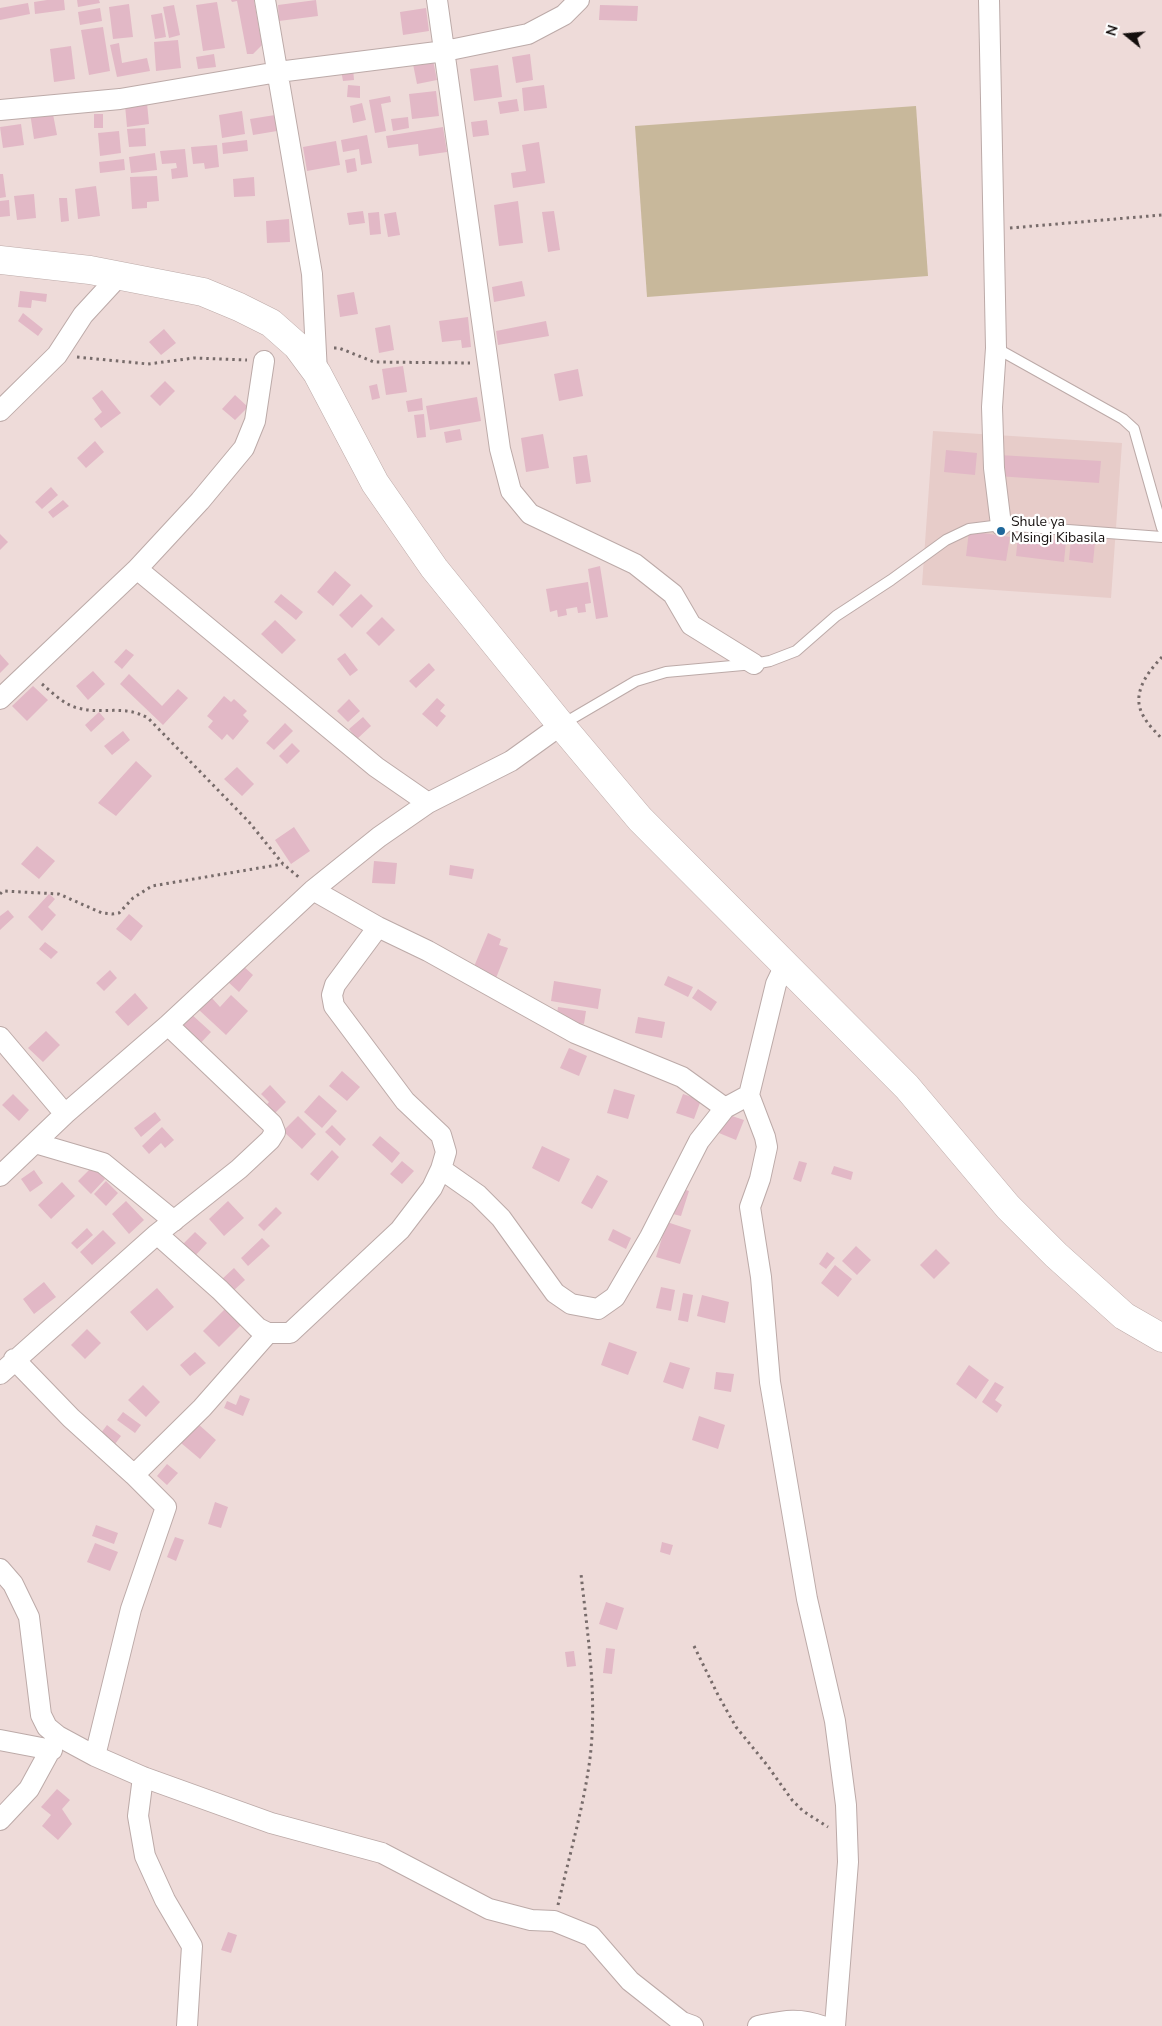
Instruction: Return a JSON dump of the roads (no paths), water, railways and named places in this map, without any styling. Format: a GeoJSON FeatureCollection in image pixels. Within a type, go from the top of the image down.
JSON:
{"type":"FeatureCollection","features":[{"type":"Feature","properties":{"kind":"main road"},"geometry":{"type":"LineString","coordinates":[[0,260],[90,270],[118,277],[156,282],[203,292],[271,323],[317,362],[375,483],[434,568],[640,819],[786,963],[907,1087],[1008,1207],[1056,1255],[1124,1316],[1162,1338]]}},
{"type":"Feature","properties":{"kind":"street"},"geometry":{"type":"LineString","coordinates":[[265,0],[312,274],[317,362]]}},
{"type":"Feature","properties":{"kind":"street"},"geometry":{"type":"LineString","coordinates":[[437,0],[446,51],[500,449],[511,491],[530,514],[635,564],[672,594],[692,625],[754,664]]}},
{"type":"Feature","properties":{"kind":"street"},"geometry":{"type":"LineString","coordinates":[[0,110],[120,99],[278,72],[446,51],[528,34],[564,15],[579,0]]}},
{"type":"Feature","properties":{"kind":"street"},"geometry":{"type":"LineString","coordinates":[[989,0],[996,348],[992,407],[994,468],[1002,525]]}},
{"type":"Feature","properties":{"kind":"street"},"geometry":{"type":"LineString","coordinates":[[0,411],[57,355],[83,315],[118,277]]}},
{"type":"Feature","properties":{"kind":"street"},"geometry":{"type":"LineString","coordinates":[[0,699],[137,569],[200,501],[244,448],[255,421],[264,361]]}},
{"type":"Feature","properties":{"kind":"street"},"geometry":{"type":"LineString","coordinates":[[137,569],[368,761],[428,803]]}},
{"type":"Feature","properties":{"kind":"street"},"geometry":{"type":"LineString","coordinates":[[0,1176],[65,1114],[168,1025],[313,890],[379,837],[428,803],[511,761],[561,725]]}},
{"type":"Feature","properties":{"kind":"street"},"geometry":{"type":"LineString","coordinates":[[313,890],[378,927],[428,951],[574,1033],[682,1077],[725,1108]]}},
{"type":"Feature","properties":{"kind":"street"},"geometry":{"type":"LineString","coordinates":[[157,1234],[220,1290],[258,1328],[268,1333],[290,1333],[400,1230],[432,1188],[441,1169],[446,1152],[441,1135],[405,1101],[334,1006],[332,995],[335,985],[378,927]]}},
{"type":"Feature","properties":{"kind":"street"},"geometry":{"type":"LineString","coordinates":[[786,963],[776,984],[749,1095],[767,1147],[764,1166],[750,1207],[761,1277],[770,1382],[807,1599],[835,1721],[846,1805],[848,1862],[836,2026]]}},
{"type":"Feature","properties":{"kind":"street"},"geometry":{"type":"LineString","coordinates":[[0,1374],[14,1359],[157,1234],[239,1169],[270,1140],[275,1132],[272,1124],[168,1025]]}},
{"type":"Feature","properties":{"kind":"street"},"geometry":{"type":"LineString","coordinates":[[0,1038],[65,1114]]}},
{"type":"Feature","properties":{"kind":"street"},"geometry":{"type":"LineString","coordinates":[[441,1169],[478,1195],[501,1218],[555,1293],[571,1304],[598,1309],[615,1297],[650,1237],[699,1141],[725,1108],[749,1095]]}},
{"type":"Feature","properties":{"kind":"street"},"geometry":{"type":"LineString","coordinates":[[35,1143],[103,1163],[174,1221]]}},
{"type":"Feature","properties":{"kind":"street"},"geometry":{"type":"LineString","coordinates":[[134,1475],[202,1408],[268,1333]]}},
{"type":"Feature","properties":{"kind":"street"},"geometry":{"type":"LineString","coordinates":[[14,1359],[71,1418],[134,1475],[166,1508],[131,1609],[95,1756]]}},
{"type":"Feature","properties":{"kind":"street"},"geometry":{"type":"LineString","coordinates":[[0,1568],[13,1584],[29,1617],[41,1715],[55,1743]]}},
{"type":"Feature","properties":{"kind":"street"},"geometry":{"type":"LineString","coordinates":[[0,1740],[55,1743],[95,1756],[143,1777],[271,1823],[382,1853],[489,1909],[531,1920],[554,1921],[591,1936],[630,1981],[682,2022],[693,2026]]}},
{"type":"Feature","properties":{"kind":"street"},"geometry":{"type":"LineString","coordinates":[[0,1820],[29,1789],[55,1743]]}},
{"type":"Feature","properties":{"kind":"street"},"geometry":{"type":"LineString","coordinates":[[143,1777],[138,1816],[145,1856],[165,1900],[192,1946],[187,2026]]}},
{"type":"Feature","properties":{"kind":"street"},"geometry":{"type":"LineString","coordinates":[[758,2026],[785,2020],[805,2020],[822,2026]]}},
{"type":"Feature","properties":{"kind":"lane"},"geometry":{"type":"LineString","coordinates":[[996,348],[1122,419],[1134,429],[1162,528]]}},
{"type":"Feature","properties":{"kind":"lane"},"geometry":{"type":"LineString","coordinates":[[561,725],[636,681],[666,672],[770,661],[796,650],[836,616],[891,580],[946,540],[969,529],[1002,525],[1162,537]]}},
{"type":"Feature","properties":{"kind":"place","name":"Shule ya Msingi Kibasila"},"geometry":{"type":"Point","coordinates":[1001,531]}}]}
